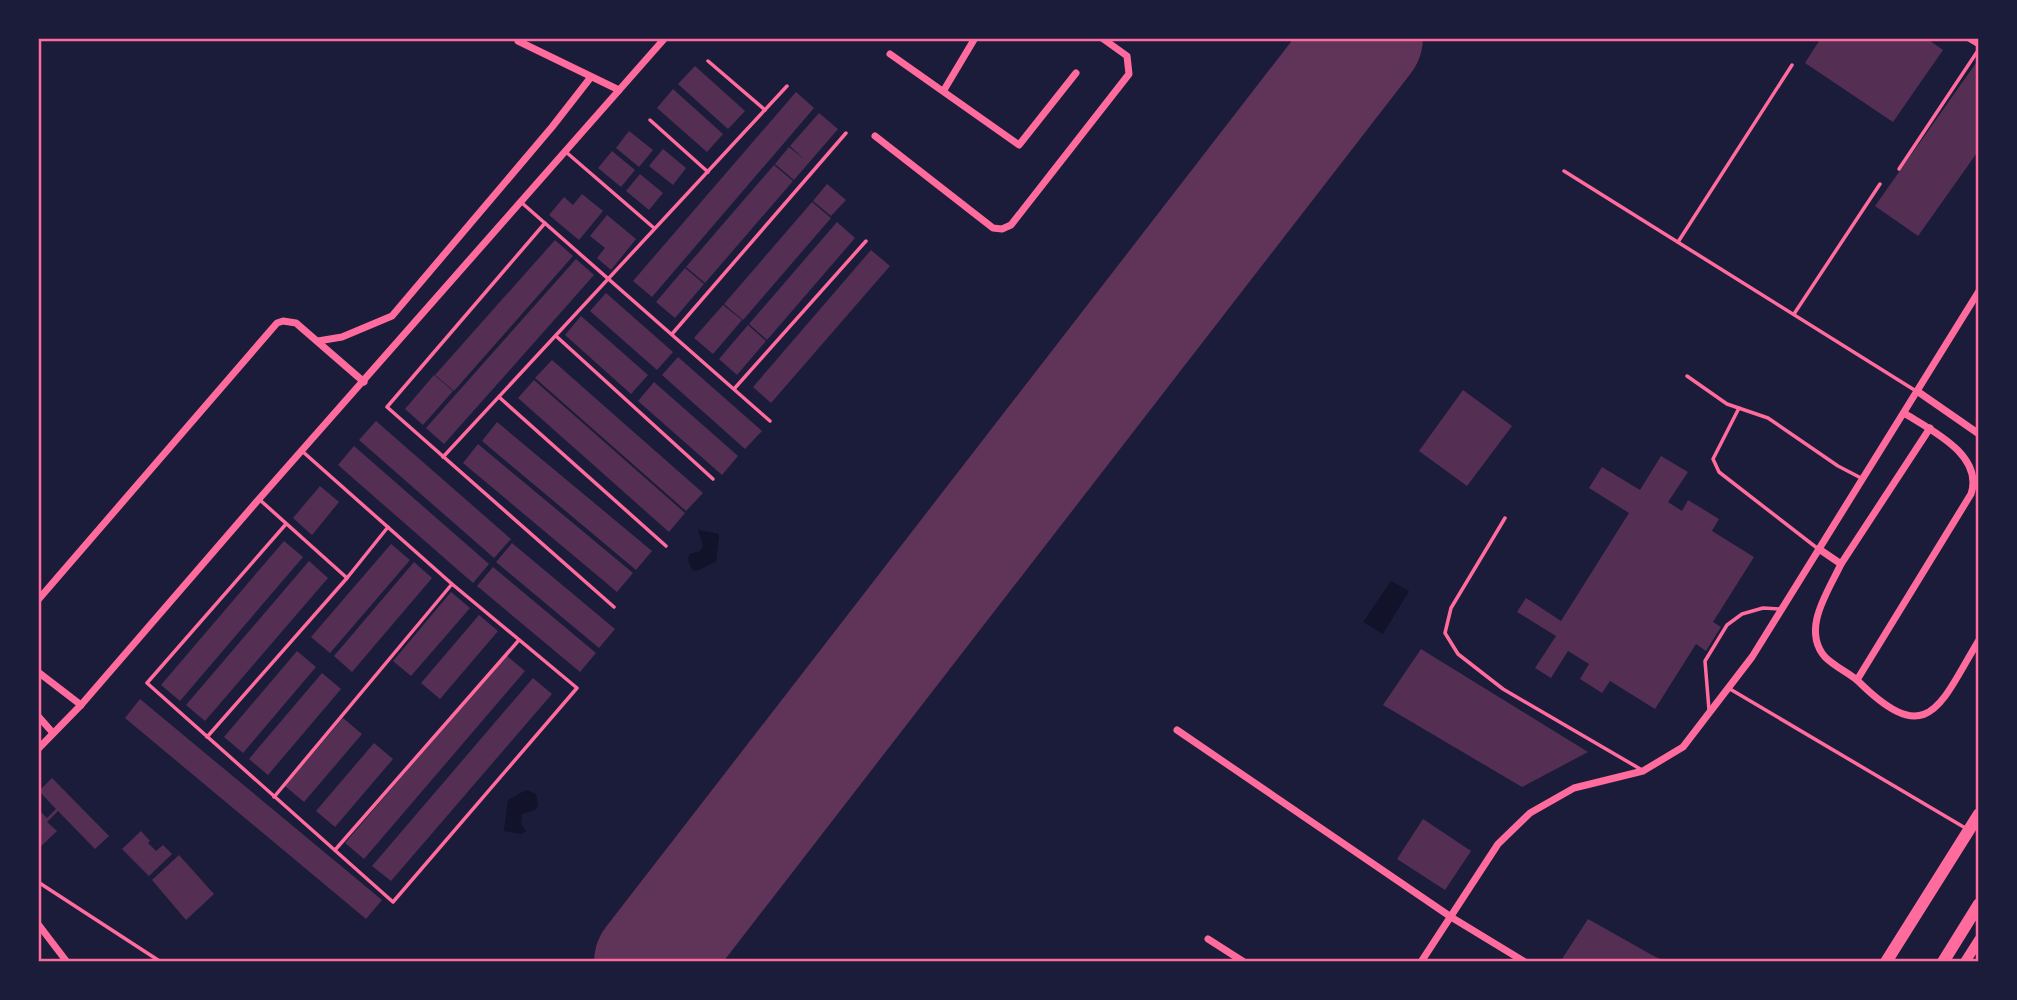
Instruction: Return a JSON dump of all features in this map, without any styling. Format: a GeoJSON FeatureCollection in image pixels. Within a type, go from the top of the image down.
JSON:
{"type":"FeatureCollection","features":[{"type":"Feature","properties":{"kind":"main road"},"geometry":{"type":"LineString","coordinates":[[1886,961],[1979,814]]}},
{"type":"Feature","properties":{"kind":"main road"},"geometry":{"type":"LineString","coordinates":[[1942,961],[1979,904]]}},
{"type":"Feature","properties":{"kind":"street"},"geometry":{"type":"LineString","coordinates":[[38,749],[82,705],[259,499],[665,38]]}},
{"type":"Feature","properties":{"kind":"street"},"geometry":{"type":"LineString","coordinates":[[944,90],[975,38]]}},
{"type":"Feature","properties":{"kind":"street"},"geometry":{"type":"LineString","coordinates":[[875,136],[993,228],[1002,229],[1011,225],[1129,74],[1127,56],[1102,38]]}},
{"type":"Feature","properties":{"kind":"street"},"geometry":{"type":"LineString","coordinates":[[1969,38],[1979,47]]}},
{"type":"Feature","properties":{"kind":"street"},"geometry":{"type":"LineString","coordinates":[[518,41],[619,90]]}},
{"type":"Feature","properties":{"kind":"street"},"geometry":{"type":"LineString","coordinates":[[890,54],[1019,145],[1076,73]]}},
{"type":"Feature","properties":{"kind":"street"},"geometry":{"type":"LineString","coordinates":[[318,341],[342,337],[392,316],[552,127],[591,76]]}},
{"type":"Feature","properties":{"kind":"street"},"geometry":{"type":"LineString","coordinates":[[1420,961],[1498,844],[1530,813],[1574,788],[1643,771],[1683,747],[1752,657],[1979,291]]}},
{"type":"Feature","properties":{"kind":"street"},"geometry":{"type":"LineString","coordinates":[[38,600],[272,327],[283,321],[296,323],[364,382]]}},
{"type":"Feature","properties":{"kind":"street"},"geometry":{"type":"LineString","coordinates":[[1917,391],[1979,434]]}},
{"type":"Feature","properties":{"kind":"street"},"geometry":{"type":"LineString","coordinates":[[1857,680],[1971,494],[1975,482],[1969,466],[1956,448],[1904,413]]}},
{"type":"Feature","properties":{"kind":"street"},"geometry":{"type":"LineString","coordinates":[[1930,428],[1841,565],[1814,623],[1818,646],[1827,659],[1857,680],[1872,695],[1898,713],[1918,717],[1941,702],[1979,640]]}},
{"type":"Feature","properties":{"kind":"street"},"geometry":{"type":"LineString","coordinates":[[1819,549],[1841,565]]}},
{"type":"Feature","properties":{"kind":"street"},"geometry":{"type":"LineString","coordinates":[[38,672],[82,705]]}},
{"type":"Feature","properties":{"kind":"street"},"geometry":{"type":"LineString","coordinates":[[38,716],[53,733]]}},
{"type":"Feature","properties":{"kind":"street"},"geometry":{"type":"LineString","coordinates":[[1177,730],[1451,917],[1525,961]]}},
{"type":"Feature","properties":{"kind":"street"},"geometry":{"type":"LineString","coordinates":[[38,924],[67,961]]}},
{"type":"Feature","properties":{"kind":"street"},"geometry":{"type":"LineString","coordinates":[[1208,939],[1244,961]]}},
{"type":"Feature","properties":{"kind":"street"},"geometry":{"type":"LineString","coordinates":[[1965,961],[1979,940]]}},
{"type":"Feature","properties":{"kind":"lane"},"geometry":{"type":"LineString","coordinates":[[1899,169],[1979,47]]}},
{"type":"Feature","properties":{"kind":"lane"},"geometry":{"type":"LineString","coordinates":[[709,61],[765,110]]}},
{"type":"Feature","properties":{"kind":"lane"},"geometry":{"type":"LineString","coordinates":[[1678,242],[1792,65]]}},
{"type":"Feature","properties":{"kind":"lane"},"geometry":{"type":"LineString","coordinates":[[443,457],[787,86]]}},
{"type":"Feature","properties":{"kind":"lane"},"geometry":{"type":"LineString","coordinates":[[650,120],[708,172]]}},
{"type":"Feature","properties":{"kind":"lane"},"geometry":{"type":"LineString","coordinates":[[672,334],[846,133]]}},
{"type":"Feature","properties":{"kind":"lane"},"geometry":{"type":"LineString","coordinates":[[565,152],[654,229]]}},
{"type":"Feature","properties":{"kind":"lane"},"geometry":{"type":"LineString","coordinates":[[1564,171],[1917,391]]}},
{"type":"Feature","properties":{"kind":"lane"},"geometry":{"type":"LineString","coordinates":[[1794,314],[1880,184]]}},
{"type":"Feature","properties":{"kind":"lane"},"geometry":{"type":"LineString","coordinates":[[521,203],[770,421]]}},
{"type":"Feature","properties":{"kind":"lane"},"geometry":{"type":"LineString","coordinates":[[545,223],[387,407],[614,607]]}},
{"type":"Feature","properties":{"kind":"lane"},"geometry":{"type":"LineString","coordinates":[[734,389],[866,241]]}},
{"type":"Feature","properties":{"kind":"lane"},"geometry":{"type":"LineString","coordinates":[[556,336],[713,480]]}},
{"type":"Feature","properties":{"kind":"lane"},"geometry":{"type":"LineString","coordinates":[[1687,376],[1727,404],[1768,418],[1838,466],[1863,479]]}},
{"type":"Feature","properties":{"kind":"lane"},"geometry":{"type":"LineString","coordinates":[[499,397],[666,546]]}},
{"type":"Feature","properties":{"kind":"lane"},"geometry":{"type":"LineString","coordinates":[[1739,408],[1713,459],[1719,472],[1819,549]]}},
{"type":"Feature","properties":{"kind":"lane"},"geometry":{"type":"LineString","coordinates":[[286,524],[147,683],[393,902],[577,688],[452,584],[302,451]]}},
{"type":"Feature","properties":{"kind":"lane"},"geometry":{"type":"LineString","coordinates":[[259,499],[348,578]]}},
{"type":"Feature","properties":{"kind":"lane"},"geometry":{"type":"LineString","coordinates":[[1505,519],[1451,608],[1445,634],[1458,654],[1503,690],[1643,771]]}},
{"type":"Feature","properties":{"kind":"lane"},"geometry":{"type":"LineString","coordinates":[[206,737],[348,578],[389,526]]}},
{"type":"Feature","properties":{"kind":"lane"},"geometry":{"type":"LineString","coordinates":[[274,797],[452,584]]}},
{"type":"Feature","properties":{"kind":"lane"},"geometry":{"type":"LineString","coordinates":[[1710,712],[1705,661],[1727,625],[1742,614],[1763,608],[1782,609]]}},
{"type":"Feature","properties":{"kind":"lane"},"geometry":{"type":"LineString","coordinates":[[334,850],[519,640]]}},
{"type":"Feature","properties":{"kind":"lane"},"geometry":{"type":"LineString","coordinates":[[1728,688],[1968,830]]}},
{"type":"Feature","properties":{"kind":"lane"},"geometry":{"type":"LineString","coordinates":[[38,882],[161,961]]}},
{"type":"Feature","properties":{"kind":"shaded area"},"geometry":{"type":"Polygon","coordinates":[[[698,530],[719,534],[719,537],[716,562],[695,571],[688,558],[703,546],[698,530]]]}},
{"type":"Feature","properties":{"kind":"shaded area"},"geometry":{"type":"Polygon","coordinates":[[[1391,581],[1409,591],[1383,634],[1363,622],[1391,581]]]}},
{"type":"Feature","properties":{"kind":"shaded area"},"geometry":{"type":"Polygon","coordinates":[[[526,790],[536,794],[538,806],[535,810],[522,814],[521,824],[526,831],[521,834],[504,831],[508,800],[526,790]]]}},
{"type":"Feature","properties":{"kind":"building"},"geometry":{"type":"Polygon","coordinates":[[[1821,38],[1926,38],[1943,50],[1893,122],[1805,63],[1821,38]]]}},
{"type":"Feature","properties":{"kind":"building"},"geometry":{"type":"Polygon","coordinates":[[[1976,63],[1979,64],[1979,150],[1918,236],[1875,206],[1976,63]]]}},
{"type":"Feature","properties":{"kind":"building"},"geometry":{"type":"Polygon","coordinates":[[[695,66],[745,111],[728,129],[678,84],[695,66]]]}},
{"type":"Feature","properties":{"kind":"building"},"geometry":{"type":"Polygon","coordinates":[[[673,89],[723,134],[707,152],[657,108],[673,89]]]}},
{"type":"Feature","properties":{"kind":"building"},"geometry":{"type":"Polygon","coordinates":[[[796,92],[814,108],[652,297],[633,281],[796,92]]]}},
{"type":"Feature","properties":{"kind":"building"},"geometry":{"type":"Polygon","coordinates":[[[819,113],[838,129],[794,180],[775,164],[789,147],[805,160],[790,146],[819,113]]]}},
{"type":"Feature","properties":{"kind":"building"},"geometry":{"type":"Polygon","coordinates":[[[629,131],[653,150],[639,167],[616,148],[629,131]]]}},
{"type":"Feature","properties":{"kind":"building"},"geometry":{"type":"Polygon","coordinates":[[[663,149],[686,168],[673,185],[649,166],[663,149]]]}},
{"type":"Feature","properties":{"kind":"building"},"geometry":{"type":"Polygon","coordinates":[[[612,151],[635,170],[621,187],[598,168],[612,151]]]}},
{"type":"Feature","properties":{"kind":"building"},"geometry":{"type":"Polygon","coordinates":[[[774,165],[793,181],[705,283],[686,267],[774,165]]]}},
{"type":"Feature","properties":{"kind":"building"},"geometry":{"type":"Polygon","coordinates":[[[640,174],[663,193],[649,210],[626,191],[640,174]]]}},
{"type":"Feature","properties":{"kind":"building"},"geometry":{"type":"Polygon","coordinates":[[[827,184],[846,200],[831,216],[813,201],[827,184]]]}},
{"type":"Feature","properties":{"kind":"building"},"geometry":{"type":"Polygon","coordinates":[[[582,194],[603,211],[579,240],[549,215],[564,197],[573,205],[582,194]]]}},
{"type":"Feature","properties":{"kind":"building"},"geometry":{"type":"Polygon","coordinates":[[[812,202],[831,218],[743,320],[724,304],[812,202]]]}},
{"type":"Feature","properties":{"kind":"building"},"geometry":{"type":"Polygon","coordinates":[[[607,215],[636,239],[611,270],[597,258],[605,248],[590,236],[607,215]]]}},
{"type":"Feature","properties":{"kind":"building"},"geometry":{"type":"Polygon","coordinates":[[[837,222],[855,238],[767,340],[749,324],[837,222]]]}},
{"type":"Feature","properties":{"kind":"building"},"geometry":{"type":"Polygon","coordinates":[[[555,240],[573,256],[454,391],[435,375],[555,240]]]}},
{"type":"Feature","properties":{"kind":"building"},"geometry":{"type":"Polygon","coordinates":[[[871,250],[890,266],[771,403],[753,387],[871,250]]]}},
{"type":"Feature","properties":{"kind":"building"},"geometry":{"type":"Polygon","coordinates":[[[576,259],[594,275],[444,444],[426,428],[576,259]]]}},
{"type":"Feature","properties":{"kind":"building"},"geometry":{"type":"Polygon","coordinates":[[[685,268],[704,284],[675,318],[656,302],[685,268]]]}},
{"type":"Feature","properties":{"kind":"building"},"geometry":{"type":"Polygon","coordinates":[[[606,293],[673,352],[657,370],[590,311],[606,293]]]}},
{"type":"Feature","properties":{"kind":"building"},"geometry":{"type":"Polygon","coordinates":[[[723,305],[742,320],[713,354],[694,338],[723,305]]]}},
{"type":"Feature","properties":{"kind":"building"},"geometry":{"type":"Polygon","coordinates":[[[581,316],[648,375],[631,394],[565,335],[581,316]]]}},
{"type":"Feature","properties":{"kind":"building"},"geometry":{"type":"Polygon","coordinates":[[[748,325],[766,341],[737,375],[719,359],[748,325]]]}},
{"type":"Feature","properties":{"kind":"building"},"geometry":{"type":"Polygon","coordinates":[[[678,357],[762,431],[745,449],[662,375],[678,357]]]}},
{"type":"Feature","properties":{"kind":"building"},"geometry":{"type":"Polygon","coordinates":[[[552,360],[703,493],[686,511],[535,378],[552,360]]]}},
{"type":"Feature","properties":{"kind":"building"},"geometry":{"type":"Polygon","coordinates":[[[434,375],[453,391],[423,425],[405,409],[434,375]]]}},
{"type":"Feature","properties":{"kind":"building"},"geometry":{"type":"Polygon","coordinates":[[[534,380],[685,513],[669,532],[518,398],[534,380]]]}},
{"type":"Feature","properties":{"kind":"building"},"geometry":{"type":"Polygon","coordinates":[[[654,382],[738,456],[722,475],[638,401],[654,382]]]}},
{"type":"Feature","properties":{"kind":"building"},"geometry":{"type":"Polygon","coordinates":[[[1463,390],[1512,426],[1467,486],[1419,451],[1463,390]]]}},
{"type":"Feature","properties":{"kind":"building"},"geometry":{"type":"Polygon","coordinates":[[[376,421],[511,539],[494,558],[359,440],[376,421]]]}},
{"type":"Feature","properties":{"kind":"building"},"geometry":{"type":"Polygon","coordinates":[[[497,422],[652,551],[636,570],[482,441],[497,422]]]}},
{"type":"Feature","properties":{"kind":"building"},"geometry":{"type":"Polygon","coordinates":[[[478,444],[633,573],[617,592],[463,463],[478,444]]]}},
{"type":"Feature","properties":{"kind":"building"},"geometry":{"type":"Polygon","coordinates":[[[354,446],[489,564],[473,583],[338,465],[354,446]]]}},
{"type":"Feature","properties":{"kind":"building"},"geometry":{"type":"Polygon","coordinates":[[[1661,456],[1688,472],[1668,502],[1682,511],[1688,500],[1719,519],[1712,531],[1754,557],[1713,622],[1721,627],[1706,651],[1696,644],[1655,709],[1610,681],[1602,693],[1580,679],[1589,664],[1568,651],[1551,678],[1535,668],[1556,636],[1517,612],[1526,598],[1561,621],[1629,513],[1589,488],[1602,467],[1640,490],[1661,456]]]}},
{"type":"Feature","properties":{"kind":"building"},"geometry":{"type":"Polygon","coordinates":[[[320,486],[339,502],[312,535],[293,518],[320,486]]]}},
{"type":"Feature","properties":{"kind":"building"},"geometry":{"type":"Polygon","coordinates":[[[284,541],[303,557],[180,701],[161,685],[284,541]]]}},
{"type":"Feature","properties":{"kind":"building"},"geometry":{"type":"Polygon","coordinates":[[[512,543],[615,629],[599,648],[496,562],[512,543]]]}},
{"type":"Feature","properties":{"kind":"building"},"geometry":{"type":"Polygon","coordinates":[[[391,544],[410,560],[330,653],[311,637],[391,544]]]}},
{"type":"Feature","properties":{"kind":"building"},"geometry":{"type":"Polygon","coordinates":[[[309,561],[328,578],[205,721],[186,705],[309,561]]]}},
{"type":"Feature","properties":{"kind":"building"},"geometry":{"type":"Polygon","coordinates":[[[414,562],[432,578],[352,672],[334,656],[414,562]]]}},
{"type":"Feature","properties":{"kind":"building"},"geometry":{"type":"Polygon","coordinates":[[[493,567],[596,653],[580,672],[477,586],[493,567]]]}},
{"type":"Feature","properties":{"kind":"building"},"geometry":{"type":"Polygon","coordinates":[[[451,592],[470,608],[411,676],[393,661],[451,592]]]}},
{"type":"Feature","properties":{"kind":"building"},"geometry":{"type":"Polygon","coordinates":[[[479,615],[498,631],[440,699],[421,683],[479,615]]]}},
{"type":"Feature","properties":{"kind":"building"},"geometry":{"type":"Polygon","coordinates":[[[1421,649],[1588,752],[1522,787],[1383,705],[1421,649]]]}},
{"type":"Feature","properties":{"kind":"building"},"geometry":{"type":"Polygon","coordinates":[[[297,651],[316,667],[243,753],[224,737],[297,651]]]}},
{"type":"Feature","properties":{"kind":"building"},"geometry":{"type":"Polygon","coordinates":[[[506,655],[525,671],[364,859],[345,843],[506,655]]]}},
{"type":"Feature","properties":{"kind":"building"},"geometry":{"type":"Polygon","coordinates":[[[322,673],[341,689],[268,775],[249,759],[322,673]]]}},
{"type":"Feature","properties":{"kind":"building"},"geometry":{"type":"Polygon","coordinates":[[[533,678],[552,694],[391,881],[372,866],[533,678]]]}},
{"type":"Feature","properties":{"kind":"building"},"geometry":{"type":"Polygon","coordinates":[[[140,699],[382,900],[366,919],[125,718],[140,699]]]}},
{"type":"Feature","properties":{"kind":"building"},"geometry":{"type":"Polygon","coordinates":[[[343,718],[362,734],[304,802],[285,786],[343,718]]]}},
{"type":"Feature","properties":{"kind":"building"},"geometry":{"type":"Polygon","coordinates":[[[374,743],[393,759],[335,827],[316,811],[374,743]]]}},
{"type":"Feature","properties":{"kind":"building"},"geometry":{"type":"Polygon","coordinates":[[[52,778],[109,836],[95,849],[58,811],[47,822],[57,831],[38,849],[38,814],[41,812],[47,818],[56,809],[39,791],[52,778]]]}},
{"type":"Feature","properties":{"kind":"building"},"geometry":{"type":"Polygon","coordinates":[[[1423,819],[1471,851],[1445,890],[1397,859],[1423,819]]]}},
{"type":"Feature","properties":{"kind":"building"},"geometry":{"type":"Polygon","coordinates":[[[141,831],[156,851],[163,845],[172,854],[149,876],[122,849],[141,831]]]}},
{"type":"Feature","properties":{"kind":"building"},"geometry":{"type":"Polygon","coordinates":[[[179,855],[214,894],[186,920],[152,880],[179,855]]]}},
{"type":"Feature","properties":{"kind":"building"},"geometry":{"type":"Polygon","coordinates":[[[1588,919],[1652,955],[1666,962],[1560,962],[1588,919]]]}},
{"type":"Feature","properties":{"kind":"runway"},"geometry":{"type":"LineString","coordinates":[[651,962],[1366,38]]}}]}
